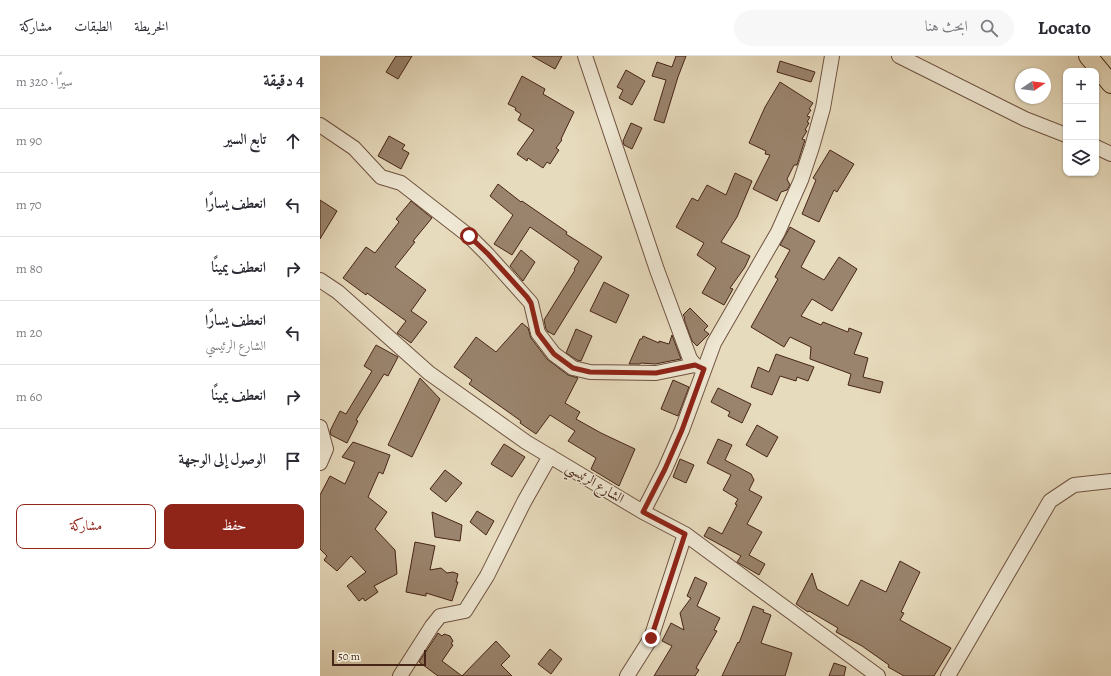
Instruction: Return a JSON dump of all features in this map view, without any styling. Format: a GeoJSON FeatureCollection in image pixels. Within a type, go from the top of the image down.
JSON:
{"type":"FeatureCollection","features":[{"type":"Feature","properties":{"kind":"main road"},"geometry":{"type":"LineString","coordinates":[[1088,56],[1111,84]]}},
{"type":"Feature","properties":{"kind":"street"},"geometry":{"type":"LineString","coordinates":[[585,56],[657,270],[690,359],[699,367]]}},
{"type":"Feature","properties":{"kind":"street"},"geometry":{"type":"LineString","coordinates":[[643,512],[665,469],[676,443],[699,367],[778,232],[801,180],[823,108],[832,56]]}},
{"type":"Feature","properties":{"kind":"street"},"geometry":{"type":"LineString","coordinates":[[900,56],[1025,119],[1063,134]]}},
{"type":"Feature","properties":{"kind":"street"},"geometry":{"type":"LineString","coordinates":[[320,126],[354,148],[381,177],[401,183],[469,236],[527,297],[531,303],[538,333],[554,354],[573,368],[590,372],[656,373],[699,367]]}},
{"type":"Feature","properties":{"kind":"street"},"geometry":{"type":"LineString","coordinates":[[1099,148],[1111,154]]}},
{"type":"Feature","properties":{"kind":"street","name":"الشارع الرئيسي"},"geometry":{"type":"LineString","coordinates":[[320,280],[338,292],[429,373],[526,442],[643,512],[685,534],[878,676]]}},
{"type":"Feature","properties":{"kind":"street"},"geometry":{"type":"LineString","coordinates":[[320,427],[326,449],[320,464]]}},
{"type":"Feature","properties":{"kind":"street"},"geometry":{"type":"LineString","coordinates":[[400,676],[440,616],[465,611],[487,576],[524,502],[550,456]]}},
{"type":"Feature","properties":{"kind":"street"},"geometry":{"type":"LineString","coordinates":[[948,676],[1050,501],[1074,485],[1111,481]]}},
{"type":"Feature","properties":{"kind":"street"},"geometry":{"type":"LineString","coordinates":[[627,676],[651,638],[685,534]]}},
{"type":"Feature","properties":{"kind":"building"},"geometry":{"type":"Polygon","coordinates":[[[396,56],[412,56],[398,79],[386,72],[396,56]]]}},
{"type":"Feature","properties":{"kind":"building"},"geometry":{"type":"Polygon","coordinates":[[[532,56],[562,56],[555,69],[532,56]]]}},
{"type":"Feature","properties":{"kind":"building"},"geometry":{"type":"Polygon","coordinates":[[[676,56],[686,56],[664,123],[654,120],[666,80],[652,76],[657,62],[672,67],[676,56]]]}},
{"type":"Feature","properties":{"kind":"building"},"geometry":{"type":"Polygon","coordinates":[[[780,61],[815,72],[811,82],[777,72],[780,61]]]}},
{"type":"Feature","properties":{"kind":"building"},"geometry":{"type":"Polygon","coordinates":[[[626,70],[645,81],[632,105],[619,98],[623,90],[617,87],[626,70]]]}},
{"type":"Feature","properties":{"kind":"building"},"geometry":{"type":"Polygon","coordinates":[[[522,76],[545,89],[543,94],[574,112],[561,139],[562,140],[556,148],[559,150],[550,164],[547,162],[543,168],[528,158],[527,161],[517,154],[534,130],[518,120],[521,114],[515,110],[516,108],[508,104],[522,76]]]}},
{"type":"Feature","properties":{"kind":"building"},"geometry":{"type":"Polygon","coordinates":[[[780,82],[813,103],[807,116],[810,117],[807,122],[809,123],[805,130],[807,131],[802,139],[805,140],[797,165],[794,165],[787,179],[790,185],[787,190],[781,192],[777,201],[753,189],[770,155],[765,154],[766,151],[749,143],[765,107],[780,82]]]}},
{"type":"Feature","properties":{"kind":"building"},"geometry":{"type":"Polygon","coordinates":[[[631,123],[642,128],[632,149],[624,145],[623,141],[631,123]]]}},
{"type":"Feature","properties":{"kind":"building"},"geometry":{"type":"Polygon","coordinates":[[[389,136],[405,145],[402,149],[409,153],[401,169],[378,156],[389,136]]]}},
{"type":"Feature","properties":{"kind":"building"},"geometry":{"type":"Polygon","coordinates":[[[830,150],[854,164],[837,192],[834,190],[819,222],[802,214],[816,180],[813,178],[830,150]]]}},
{"type":"Feature","properties":{"kind":"building"},"geometry":{"type":"Polygon","coordinates":[[[735,173],[752,181],[737,217],[721,242],[750,256],[745,267],[730,288],[733,289],[724,305],[702,293],[716,268],[697,255],[704,243],[676,227],[692,198],[698,201],[707,185],[726,195],[735,173]]]}},
{"type":"Feature","properties":{"kind":"building"},"geometry":{"type":"Polygon","coordinates":[[[498,184],[521,202],[522,201],[567,232],[566,234],[602,257],[554,335],[546,329],[544,320],[579,261],[530,227],[512,255],[494,244],[513,215],[490,196],[498,184]]]}},
{"type":"Feature","properties":{"kind":"building"},"geometry":{"type":"Polygon","coordinates":[[[320,200],[337,211],[320,239],[320,200]]]}},
{"type":"Feature","properties":{"kind":"building"},"geometry":{"type":"Polygon","coordinates":[[[411,201],[432,218],[413,241],[415,242],[395,267],[426,290],[411,311],[427,322],[411,343],[397,333],[406,321],[343,278],[366,247],[375,253],[399,222],[396,219],[411,201]]]}},
{"type":"Feature","properties":{"kind":"building"},"geometry":{"type":"Polygon","coordinates":[[[790,227],[815,241],[801,267],[824,280],[839,257],[857,269],[832,311],[812,299],[801,316],[821,325],[823,322],[848,332],[849,328],[862,333],[854,354],[868,358],[863,377],[883,382],[880,393],[848,385],[851,374],[810,359],[811,347],[790,337],[784,347],[751,327],[778,279],[775,277],[790,250],[780,245],[790,227]]]}},
{"type":"Feature","properties":{"kind":"building"},"geometry":{"type":"Polygon","coordinates":[[[521,250],[535,262],[523,281],[510,266],[521,250]]]}},
{"type":"Feature","properties":{"kind":"building"},"geometry":{"type":"Polygon","coordinates":[[[604,282],[629,295],[616,323],[590,311],[604,282]]]}},
{"type":"Feature","properties":{"kind":"building"},"geometry":{"type":"Polygon","coordinates":[[[690,308],[708,326],[704,330],[709,334],[697,346],[692,341],[683,315],[690,308]]]}},
{"type":"Feature","properties":{"kind":"building"},"geometry":{"type":"Polygon","coordinates":[[[522,323],[528,328],[531,338],[547,359],[568,375],[578,378],[565,403],[580,412],[576,419],[635,449],[619,486],[591,469],[596,458],[568,441],[575,431],[550,415],[536,434],[520,423],[521,421],[469,384],[472,380],[454,367],[476,337],[496,352],[522,323]]]}},
{"type":"Feature","properties":{"kind":"building"},"geometry":{"type":"Polygon","coordinates":[[[576,329],[592,336],[581,361],[566,353],[576,329]]]}},
{"type":"Feature","properties":{"kind":"building"},"geometry":{"type":"Polygon","coordinates":[[[672,335],[681,359],[655,364],[629,364],[640,339],[642,339],[643,336],[659,343],[659,341],[669,344],[672,335]]]}},
{"type":"Feature","properties":{"kind":"building"},"geometry":{"type":"Polygon","coordinates":[[[376,345],[398,357],[388,376],[384,374],[356,420],[358,421],[347,443],[331,435],[330,431],[340,411],[346,414],[372,371],[364,366],[376,345]]]}},
{"type":"Feature","properties":{"kind":"building"},"geometry":{"type":"Polygon","coordinates":[[[776,354],[814,367],[808,381],[797,377],[796,381],[780,376],[772,395],[751,387],[758,367],[769,372],[776,354]]]}},
{"type":"Feature","properties":{"kind":"building"},"geometry":{"type":"Polygon","coordinates":[[[420,378],[440,399],[412,457],[388,445],[420,378]]]}},
{"type":"Feature","properties":{"kind":"building"},"geometry":{"type":"Polygon","coordinates":[[[673,380],[689,387],[678,416],[661,409],[673,380]]]}},
{"type":"Feature","properties":{"kind":"building"},"geometry":{"type":"Polygon","coordinates":[[[718,388],[751,404],[742,423],[728,416],[730,412],[711,402],[718,388]]]}},
{"type":"Feature","properties":{"kind":"building"},"geometry":{"type":"Polygon","coordinates":[[[757,425],[778,437],[767,457],[746,445],[757,425]]]}},
{"type":"Feature","properties":{"kind":"building"},"geometry":{"type":"Polygon","coordinates":[[[718,439],[732,445],[725,460],[751,474],[754,480],[749,490],[762,497],[747,524],[762,532],[749,555],[765,564],[759,575],[737,562],[741,556],[704,536],[709,527],[722,534],[737,505],[735,504],[738,499],[723,490],[731,475],[707,463],[718,439]]]}},
{"type":"Feature","properties":{"kind":"building"},"geometry":{"type":"Polygon","coordinates":[[[353,442],[390,455],[383,474],[379,472],[368,497],[387,512],[375,529],[395,550],[397,574],[374,586],[378,592],[365,601],[363,598],[359,601],[347,586],[366,572],[351,556],[337,571],[324,560],[327,556],[320,549],[320,495],[330,476],[345,484],[355,462],[342,457],[353,442]]]}},
{"type":"Feature","properties":{"kind":"building"},"geometry":{"type":"Polygon","coordinates":[[[504,444],[525,457],[512,477],[491,464],[504,444]]]}},
{"type":"Feature","properties":{"kind":"building"},"geometry":{"type":"Polygon","coordinates":[[[680,459],[694,465],[686,483],[673,477],[680,459]]]}},
{"type":"Feature","properties":{"kind":"building"},"geometry":{"type":"Polygon","coordinates":[[[445,470],[462,483],[446,502],[430,489],[445,470]]]}},
{"type":"Feature","properties":{"kind":"building"},"geometry":{"type":"Polygon","coordinates":[[[477,511],[494,521],[486,535],[470,522],[477,511]]]}},
{"type":"Feature","properties":{"kind":"building"},"geometry":{"type":"Polygon","coordinates":[[[432,512],[462,525],[460,541],[435,537],[432,512]]]}},
{"type":"Feature","properties":{"kind":"building"},"geometry":{"type":"Polygon","coordinates":[[[415,542],[435,546],[430,570],[441,568],[447,573],[453,572],[458,574],[456,582],[458,582],[452,601],[426,593],[426,596],[406,592],[415,542]]]}},
{"type":"Feature","properties":{"kind":"building"},"geometry":{"type":"Polygon","coordinates":[[[900,561],[920,572],[901,612],[904,613],[900,620],[951,648],[934,676],[904,676],[888,667],[889,665],[862,646],[836,632],[838,628],[796,604],[812,573],[817,589],[848,606],[861,580],[886,592],[900,561]]]}},
{"type":"Feature","properties":{"kind":"building"},"geometry":{"type":"Polygon","coordinates":[[[695,577],[707,583],[697,606],[720,618],[714,630],[717,631],[696,668],[699,670],[695,676],[654,676],[672,646],[662,641],[671,623],[684,630],[680,613],[691,598],[687,596],[695,577]]]}},
{"type":"Feature","properties":{"kind":"building"},"geometry":{"type":"Polygon","coordinates":[[[753,606],[764,610],[763,612],[771,615],[761,643],[792,653],[785,676],[722,676],[738,642],[739,643],[753,606]]]}},
{"type":"Feature","properties":{"kind":"building"},"geometry":{"type":"Polygon","coordinates":[[[438,633],[442,636],[444,634],[450,636],[453,641],[451,644],[453,645],[442,661],[462,676],[438,676],[419,662],[438,633]]]}},
{"type":"Feature","properties":{"kind":"building"},"geometry":{"type":"Polygon","coordinates":[[[496,641],[510,656],[501,665],[512,676],[462,676],[496,641]]]}},
{"type":"Feature","properties":{"kind":"building"},"geometry":{"type":"Polygon","coordinates":[[[550,649],[562,659],[551,674],[538,664],[550,649]]]}},
{"type":"Feature","properties":{"kind":"building"},"geometry":{"type":"Polygon","coordinates":[[[834,663],[846,667],[844,676],[829,676],[834,663]]]}},
{"type":"Feature","properties":{"kind":"route"},"geometry":{"type":"LineString","coordinates":[[469,236],[488,254],[527,297],[531,303],[538,333],[554,354],[573,368],[590,372],[656,373],[695,365],[704,369],[682,430],[665,469],[643,512],[685,534],[651,638]]}}]}
